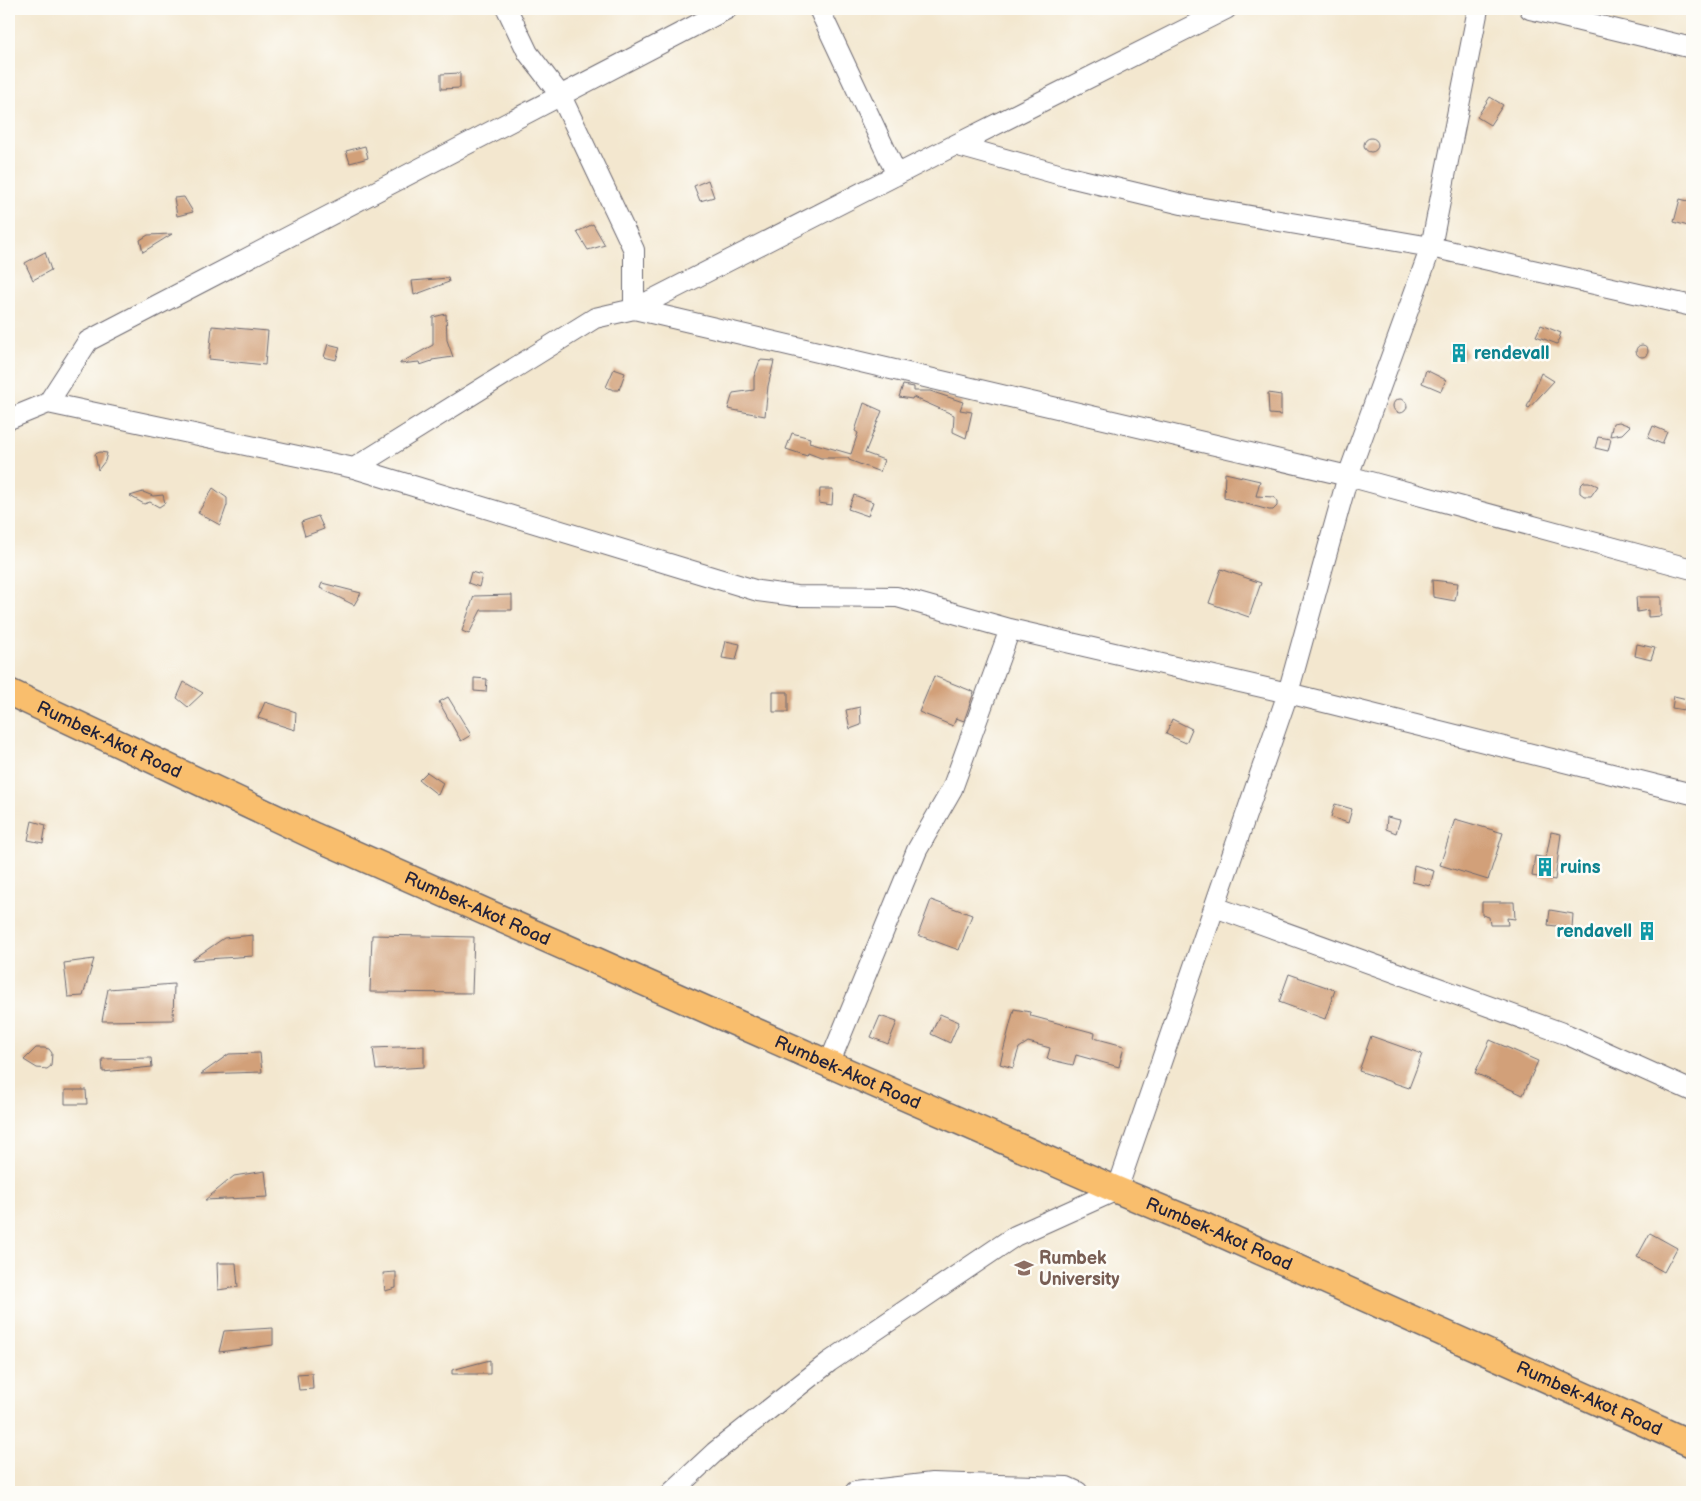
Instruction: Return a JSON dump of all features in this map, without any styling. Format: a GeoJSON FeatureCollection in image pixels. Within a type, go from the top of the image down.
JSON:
{"type":"FeatureCollection","features":[{"type":"Feature","properties":{"kind":"main road","name":"Rumbek-Akot Road"},"geometry":{"type":"LineString","coordinates":[[9,692],[314,836],[1690,1440]]}},
{"type":"Feature","properties":{"kind":"street"},"geometry":{"type":"LineString","coordinates":[[507,9],[528,53],[561,96],[634,250],[634,309]]}},
{"type":"Feature","properties":{"kind":"street"},"geometry":{"type":"LineString","coordinates":[[48,403],[88,341],[727,9]]}},
{"type":"Feature","properties":{"kind":"street"},"geometry":{"type":"LineString","coordinates":[[819,9],[896,175]]}},
{"type":"Feature","properties":{"kind":"street"},"geometry":{"type":"LineString","coordinates":[[354,468],[595,318],[634,309],[1226,9]]}},
{"type":"Feature","properties":{"kind":"street"},"geometry":{"type":"LineString","coordinates":[[672,1492],[715,1452],[837,1356],[1016,1236],[1117,1190],[1288,694],[1348,476],[1431,247],[1478,9]]}},
{"type":"Feature","properties":{"kind":"street"},"geometry":{"type":"LineString","coordinates":[[1530,9],[1692,48]]}},
{"type":"Feature","properties":{"kind":"street"},"geometry":{"type":"LineString","coordinates":[[955,145],[1065,176],[1186,205],[1431,247],[1692,306]]}},
{"type":"Feature","properties":{"kind":"street"},"geometry":{"type":"LineString","coordinates":[[634,309],[1348,476],[1692,569]]}},
{"type":"Feature","properties":{"kind":"street"},"geometry":{"type":"LineString","coordinates":[[9,419],[48,403],[354,468],[758,590],[796,596],[897,598],[1010,629],[1288,694],[1692,794]]}},
{"type":"Feature","properties":{"kind":"street"},"geometry":{"type":"LineString","coordinates":[[830,1064],[917,850],[952,790],[1010,629]]}},
{"type":"Feature","properties":{"kind":"street"},"geometry":{"type":"LineString","coordinates":[[1215,907],[1568,1035],[1692,1091]]}},
{"type":"Feature","properties":{"kind":"street"},"geometry":{"type":"LineString","coordinates":[[855,1492],[932,1483],[1067,1487],[1078,1492]]}},
{"type":"Feature","properties":{"kind":"building"},"geometry":{"type":"Polygon","coordinates":[[[460,73],[460,88],[441,89],[441,74],[460,73]]]}},
{"type":"Feature","properties":{"kind":"building"},"geometry":{"type":"Polygon","coordinates":[[[1490,97],[1503,105],[1490,125],[1477,117],[1490,97]]]}},
{"type":"Feature","properties":{"kind":"building"},"geometry":{"type":"Polygon","coordinates":[[[1368,138],[1374,138],[1378,145],[1374,152],[1368,152],[1364,148],[1364,142],[1368,138]]]}},
{"type":"Feature","properties":{"kind":"building"},"geometry":{"type":"Polygon","coordinates":[[[365,146],[368,158],[350,163],[346,151],[365,146]]]}},
{"type":"Feature","properties":{"kind":"building"},"geometry":{"type":"Polygon","coordinates":[[[708,180],[714,197],[700,201],[694,186],[708,180]]]}},
{"type":"Feature","properties":{"kind":"building"},"geometry":{"type":"Polygon","coordinates":[[[184,197],[193,212],[177,216],[174,198],[184,197]]]}},
{"type":"Feature","properties":{"kind":"building"},"geometry":{"type":"Polygon","coordinates":[[[1680,199],[1692,202],[1688,226],[1674,222],[1680,199]]]}},
{"type":"Feature","properties":{"kind":"building"},"geometry":{"type":"Polygon","coordinates":[[[593,224],[605,245],[588,250],[577,232],[593,224]]]}},
{"type":"Feature","properties":{"kind":"building"},"geometry":{"type":"Polygon","coordinates":[[[172,234],[143,252],[140,240],[148,235],[172,234]]]}},
{"type":"Feature","properties":{"kind":"building"},"geometry":{"type":"Polygon","coordinates":[[[45,252],[51,270],[33,280],[25,263],[45,252]]]}},
{"type":"Feature","properties":{"kind":"building"},"geometry":{"type":"Polygon","coordinates":[[[448,278],[449,282],[414,295],[412,281],[448,278]]]}},
{"type":"Feature","properties":{"kind":"building"},"geometry":{"type":"Polygon","coordinates":[[[446,314],[447,340],[453,357],[432,360],[420,365],[419,362],[400,364],[433,345],[433,317],[446,314]]]}},
{"type":"Feature","properties":{"kind":"building"},"geometry":{"type":"Polygon","coordinates":[[[1541,325],[1561,333],[1557,344],[1536,336],[1541,325]]]}},
{"type":"Feature","properties":{"kind":"building"},"geometry":{"type":"Polygon","coordinates":[[[212,326],[268,331],[265,365],[209,359],[212,326]]]}},
{"type":"Feature","properties":{"kind":"building"},"geometry":{"type":"Polygon","coordinates":[[[328,344],[340,347],[336,360],[324,357],[328,344]]]}},
{"type":"Feature","properties":{"kind":"building"},"geometry":{"type":"Polygon","coordinates":[[[1640,345],[1644,345],[1648,351],[1644,357],[1640,357],[1636,353],[1636,349],[1640,345]]]}},
{"type":"Feature","properties":{"kind":"building","name":"rendevall"},"geometry":{"type":"Polygon","coordinates":[[[1459,346],[1464,348],[1466,353],[1464,358],[1459,360],[1454,358],[1452,353],[1454,348],[1459,346]]]}},
{"type":"Feature","properties":{"kind":"building"},"geometry":{"type":"Polygon","coordinates":[[[760,360],[774,361],[768,386],[765,416],[728,409],[733,393],[754,390],[754,377],[760,360]]]}},
{"type":"Feature","properties":{"kind":"building"},"geometry":{"type":"Polygon","coordinates":[[[614,369],[625,373],[619,390],[606,387],[614,369]]]}},
{"type":"Feature","properties":{"kind":"building"},"geometry":{"type":"Polygon","coordinates":[[[1426,370],[1446,380],[1441,391],[1422,383],[1426,370]]]}},
{"type":"Feature","properties":{"kind":"building"},"geometry":{"type":"Polygon","coordinates":[[[1541,373],[1554,381],[1529,408],[1527,407],[1541,373]]]}},
{"type":"Feature","properties":{"kind":"building"},"geometry":{"type":"Polygon","coordinates":[[[903,385],[914,387],[914,391],[930,391],[963,402],[960,410],[972,412],[966,438],[953,432],[954,415],[913,397],[912,399],[899,397],[903,385]]]}},
{"type":"Feature","properties":{"kind":"building"},"geometry":{"type":"Polygon","coordinates":[[[1268,393],[1281,395],[1281,415],[1269,414],[1268,393]]]}},
{"type":"Feature","properties":{"kind":"building"},"geometry":{"type":"Polygon","coordinates":[[[1400,399],[1405,401],[1407,406],[1405,411],[1400,413],[1395,411],[1393,406],[1395,401],[1400,399]]]}},
{"type":"Feature","properties":{"kind":"building"},"geometry":{"type":"Polygon","coordinates":[[[864,403],[882,411],[865,453],[884,460],[880,472],[849,460],[849,458],[821,458],[808,453],[807,456],[786,449],[792,433],[810,438],[809,442],[851,454],[858,433],[855,431],[864,403]]]}},
{"type":"Feature","properties":{"kind":"building"},"geometry":{"type":"Polygon","coordinates":[[[1619,422],[1630,426],[1622,434],[1610,436],[1613,423],[1619,422]]]}},
{"type":"Feature","properties":{"kind":"building"},"geometry":{"type":"Polygon","coordinates":[[[1653,426],[1667,432],[1662,444],[1648,438],[1653,426]]]}},
{"type":"Feature","properties":{"kind":"building"},"geometry":{"type":"Polygon","coordinates":[[[1598,437],[1611,439],[1608,451],[1595,448],[1598,437]]]}},
{"type":"Feature","properties":{"kind":"building"},"geometry":{"type":"Polygon","coordinates":[[[100,452],[107,453],[105,461],[98,470],[95,454],[100,452]]]}},
{"type":"Feature","properties":{"kind":"building"},"geometry":{"type":"Polygon","coordinates":[[[1225,473],[1260,481],[1256,496],[1274,497],[1277,501],[1277,506],[1273,510],[1269,510],[1224,498],[1225,473]]]}},
{"type":"Feature","properties":{"kind":"building"},"geometry":{"type":"Polygon","coordinates":[[[1584,482],[1598,486],[1591,496],[1584,496],[1580,493],[1580,486],[1584,482]]]}},
{"type":"Feature","properties":{"kind":"building"},"geometry":{"type":"Polygon","coordinates":[[[213,488],[227,498],[227,505],[220,525],[198,513],[213,488]]]}},
{"type":"Feature","properties":{"kind":"building"},"geometry":{"type":"Polygon","coordinates":[[[820,489],[833,489],[832,505],[819,503],[820,489]]]}},
{"type":"Feature","properties":{"kind":"building"},"geometry":{"type":"Polygon","coordinates":[[[143,492],[153,496],[163,495],[165,503],[159,507],[150,502],[144,504],[130,496],[143,492]]]}},
{"type":"Feature","properties":{"kind":"building"},"geometry":{"type":"Polygon","coordinates":[[[854,495],[873,502],[868,516],[848,509],[854,495]]]}},
{"type":"Feature","properties":{"kind":"building"},"geometry":{"type":"Polygon","coordinates":[[[318,516],[324,529],[305,536],[301,522],[318,516]]]}},
{"type":"Feature","properties":{"kind":"building"},"geometry":{"type":"Polygon","coordinates":[[[1221,569],[1261,583],[1249,617],[1209,603],[1221,569]]]}},
{"type":"Feature","properties":{"kind":"building"},"geometry":{"type":"Polygon","coordinates":[[[471,572],[482,575],[479,587],[468,583],[471,572]]]}},
{"type":"Feature","properties":{"kind":"building"},"geometry":{"type":"Polygon","coordinates":[[[1432,580],[1458,583],[1455,601],[1433,597],[1432,580]]]}},
{"type":"Feature","properties":{"kind":"building"},"geometry":{"type":"Polygon","coordinates":[[[322,583],[361,593],[354,605],[320,588],[322,583]]]}},
{"type":"Feature","properties":{"kind":"building"},"geometry":{"type":"Polygon","coordinates":[[[512,595],[512,610],[481,610],[469,634],[462,631],[474,596],[512,595]]]}},
{"type":"Feature","properties":{"kind":"building"},"geometry":{"type":"Polygon","coordinates":[[[1636,597],[1661,597],[1661,616],[1648,617],[1648,610],[1637,612],[1636,597]]]}},
{"type":"Feature","properties":{"kind":"building"},"geometry":{"type":"Polygon","coordinates":[[[726,641],[740,644],[736,660],[722,658],[726,641]]]}},
{"type":"Feature","properties":{"kind":"building"},"geometry":{"type":"Polygon","coordinates":[[[1637,644],[1655,648],[1651,660],[1635,656],[1637,644]]]}},
{"type":"Feature","properties":{"kind":"building"},"geometry":{"type":"Polygon","coordinates":[[[934,676],[974,692],[964,721],[956,718],[953,726],[919,712],[934,676]]]}},
{"type":"Feature","properties":{"kind":"building"},"geometry":{"type":"Polygon","coordinates":[[[474,678],[487,679],[486,692],[474,691],[474,678]]]}},
{"type":"Feature","properties":{"kind":"building"},"geometry":{"type":"Polygon","coordinates":[[[184,682],[203,693],[188,707],[177,698],[184,682]]]}},
{"type":"Feature","properties":{"kind":"building"},"geometry":{"type":"Polygon","coordinates":[[[773,692],[788,692],[788,712],[773,712],[773,692]]]}},
{"type":"Feature","properties":{"kind":"building"},"geometry":{"type":"Polygon","coordinates":[[[1674,696],[1687,699],[1684,710],[1672,708],[1674,696]]]}},
{"type":"Feature","properties":{"kind":"building"},"geometry":{"type":"Polygon","coordinates":[[[448,697],[471,735],[461,741],[439,702],[448,697]]]}},
{"type":"Feature","properties":{"kind":"building"},"geometry":{"type":"Polygon","coordinates":[[[265,702],[296,712],[295,730],[258,718],[265,702]]]}},
{"type":"Feature","properties":{"kind":"building"},"geometry":{"type":"Polygon","coordinates":[[[860,707],[861,725],[850,729],[846,710],[860,707]]]}},
{"type":"Feature","properties":{"kind":"building"},"geometry":{"type":"Polygon","coordinates":[[[1172,719],[1192,729],[1186,743],[1166,734],[1172,719]]]}},
{"type":"Feature","properties":{"kind":"building"},"geometry":{"type":"Polygon","coordinates":[[[427,772],[443,783],[438,795],[419,780],[427,772]]]}},
{"type":"Feature","properties":{"kind":"building"},"geometry":{"type":"Polygon","coordinates":[[[1335,804],[1352,809],[1348,823],[1331,817],[1335,804]]]}},
{"type":"Feature","properties":{"kind":"building"},"geometry":{"type":"Polygon","coordinates":[[[1387,817],[1400,820],[1396,833],[1386,829],[1387,817]]]}},
{"type":"Feature","properties":{"kind":"building"},"geometry":{"type":"Polygon","coordinates":[[[1455,819],[1503,833],[1488,880],[1440,865],[1455,819]]]}},
{"type":"Feature","properties":{"kind":"building"},"geometry":{"type":"Polygon","coordinates":[[[32,821],[46,825],[43,843],[28,840],[32,821]]]}},
{"type":"Feature","properties":{"kind":"building","name":"ruins"},"geometry":{"type":"Polygon","coordinates":[[[1551,832],[1561,834],[1555,880],[1532,876],[1535,856],[1546,858],[1551,832]]]}},
{"type":"Feature","properties":{"kind":"building"},"geometry":{"type":"Polygon","coordinates":[[[1414,865],[1434,871],[1430,886],[1412,882],[1414,865]]]}},
{"type":"Feature","properties":{"kind":"building"},"geometry":{"type":"Polygon","coordinates":[[[931,900],[972,915],[959,950],[918,935],[931,900]]]}},
{"type":"Feature","properties":{"kind":"building"},"geometry":{"type":"Polygon","coordinates":[[[1482,902],[1514,902],[1515,919],[1507,918],[1508,925],[1490,925],[1489,917],[1482,915],[1482,902]]]}},
{"type":"Feature","properties":{"kind":"building"},"geometry":{"type":"Polygon","coordinates":[[[1550,910],[1573,914],[1572,928],[1548,925],[1550,910]]]}},
{"type":"Feature","properties":{"kind":"building"},"geometry":{"type":"Polygon","coordinates":[[[253,935],[253,956],[192,960],[224,938],[253,935]]]}},
{"type":"Feature","properties":{"kind":"building"},"geometry":{"type":"Polygon","coordinates":[[[372,935],[474,937],[472,993],[370,992],[372,935]]]}},
{"type":"Feature","properties":{"kind":"building"},"geometry":{"type":"Polygon","coordinates":[[[94,959],[83,996],[68,997],[64,963],[94,959]]]}},
{"type":"Feature","properties":{"kind":"building"},"geometry":{"type":"Polygon","coordinates":[[[1289,974],[1335,990],[1325,1019],[1279,1002],[1289,974]]]}},
{"type":"Feature","properties":{"kind":"building"},"geometry":{"type":"Polygon","coordinates":[[[174,984],[173,1020],[102,1021],[108,989],[174,984]]]}},
{"type":"Feature","properties":{"kind":"building"},"geometry":{"type":"Polygon","coordinates":[[[1014,1009],[1030,1012],[1031,1016],[1095,1033],[1094,1038],[1124,1046],[1119,1067],[1076,1055],[1073,1065],[1047,1059],[1050,1048],[1028,1042],[1019,1048],[1013,1068],[1000,1064],[1014,1009]]]}},
{"type":"Feature","properties":{"kind":"building"},"geometry":{"type":"Polygon","coordinates":[[[940,1014],[959,1022],[950,1043],[931,1034],[940,1014]]]}},
{"type":"Feature","properties":{"kind":"building"},"geometry":{"type":"Polygon","coordinates":[[[880,1016],[897,1022],[888,1044],[871,1037],[880,1016]]]}},
{"type":"Feature","properties":{"kind":"building"},"geometry":{"type":"Polygon","coordinates":[[[1371,1036],[1422,1054],[1409,1088],[1359,1071],[1371,1036]]]}},
{"type":"Feature","properties":{"kind":"building"},"geometry":{"type":"Polygon","coordinates":[[[1490,1040],[1538,1061],[1523,1095],[1475,1073],[1490,1040]]]}},
{"type":"Feature","properties":{"kind":"building"},"geometry":{"type":"Polygon","coordinates":[[[424,1046],[424,1067],[376,1070],[373,1048],[424,1046]]]}},
{"type":"Feature","properties":{"kind":"building"},"geometry":{"type":"Polygon","coordinates":[[[36,1048],[49,1049],[52,1053],[51,1066],[47,1069],[37,1068],[24,1060],[36,1048]]]}},
{"type":"Feature","properties":{"kind":"building"},"geometry":{"type":"Polygon","coordinates":[[[260,1053],[262,1072],[201,1074],[229,1054],[260,1053]]]}},
{"type":"Feature","properties":{"kind":"building"},"geometry":{"type":"Polygon","coordinates":[[[151,1058],[152,1067],[103,1072],[102,1059],[151,1058]]]}},
{"type":"Feature","properties":{"kind":"building"},"geometry":{"type":"Polygon","coordinates":[[[65,1090],[86,1090],[87,1104],[65,1104],[65,1090]]]}},
{"type":"Feature","properties":{"kind":"building"},"geometry":{"type":"Polygon","coordinates":[[[265,1171],[268,1197],[205,1200],[234,1176],[265,1171]]]}},
{"type":"Feature","properties":{"kind":"building"},"geometry":{"type":"Polygon","coordinates":[[[1650,1233],[1677,1248],[1664,1272],[1637,1257],[1650,1233]]]}},
{"type":"Feature","properties":{"kind":"building"},"geometry":{"type":"Polygon","coordinates":[[[217,1263],[236,1263],[238,1287],[218,1290],[217,1263]]]}},
{"type":"Feature","properties":{"kind":"building"},"geometry":{"type":"Polygon","coordinates":[[[396,1272],[396,1288],[385,1291],[383,1273],[396,1272]]]}},
{"type":"Feature","properties":{"kind":"building"},"geometry":{"type":"Polygon","coordinates":[[[273,1328],[273,1345],[219,1352],[224,1331],[273,1328]]]}},
{"type":"Feature","properties":{"kind":"building"},"geometry":{"type":"Polygon","coordinates":[[[490,1360],[490,1374],[452,1374],[452,1370],[490,1360]]]}},
{"type":"Feature","properties":{"kind":"building"},"geometry":{"type":"Polygon","coordinates":[[[312,1373],[313,1389],[299,1390],[297,1374],[312,1373]]]}},
{"type":"Feature","properties":{"kind":"place","name":"rendevall"},"geometry":{"type":"Point","coordinates":[1459,353]}},
{"type":"Feature","properties":{"kind":"place","name":"ruins"},"geometry":{"type":"Point","coordinates":[1545,867]}},
{"type":"Feature","properties":{"kind":"place","name":"rendavell"},"geometry":{"type":"Point","coordinates":[1647,931]}},
{"type":"Feature","properties":{"kind":"place","name":"Rumbek University"},"geometry":{"type":"Point","coordinates":[1024,1268]}}]}
